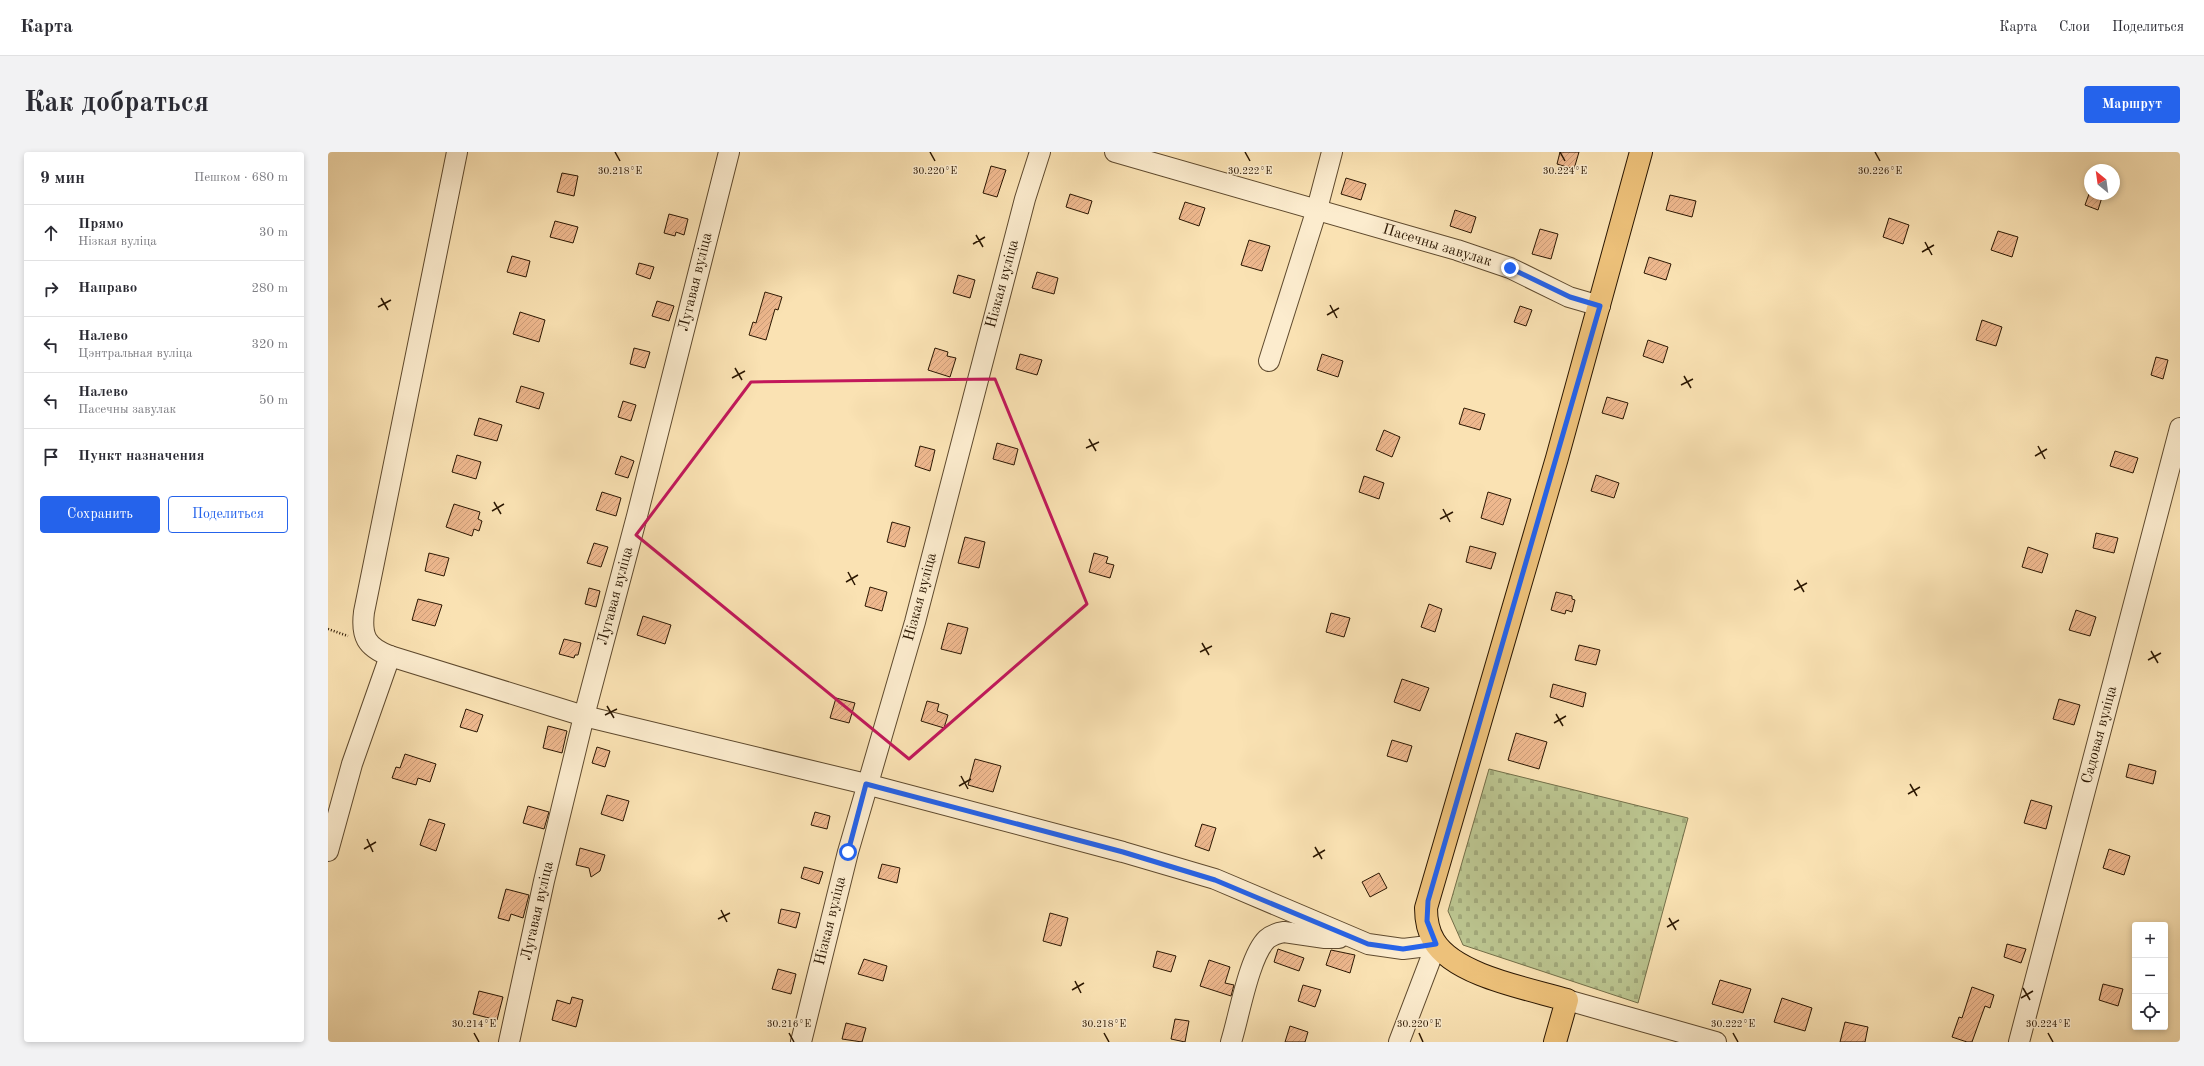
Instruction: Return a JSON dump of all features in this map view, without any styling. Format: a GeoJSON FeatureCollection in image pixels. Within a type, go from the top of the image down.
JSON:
{"type":"FeatureCollection","features":[{"type":"Feature","properties":{"kind":"main road"},"geometry":{"type":"LineString","coordinates":[[1555,1042],[1567,1000],[1473,970],[1450,957],[1436,944],[1427,921],[1428,901],[1600,306],[1641,152]]}},
{"type":"Feature","properties":{"kind":"street"},"geometry":{"type":"LineString","coordinates":[[457,152],[364,612],[363,627],[366,638],[374,648],[390,656],[584,716],[866,784],[1123,852],[1215,880],[1368,944],[1392,948],[1415,948],[1436,944]]}},
{"type":"Feature","properties":{"kind":"street","name":"Лугавая вуліца"},"geometry":{"type":"LineString","coordinates":[[509,1042],[544,881],[584,716],[637,516],[729,152]]}},
{"type":"Feature","properties":{"kind":"street","name":"Нізкая вуліца"},"geometry":{"type":"LineString","coordinates":[[801,1042],[866,784],[914,622],[1025,199],[1040,152]]}},
{"type":"Feature","properties":{"kind":"street","name":"Пасечны завулак"},"geometry":{"type":"LineString","coordinates":[[1115,152],[1317,209],[1464,253],[1510,268],[1570,297],[1600,306]]}},
{"type":"Feature","properties":{"kind":"street"},"geometry":{"type":"LineString","coordinates":[[1269,361],[1317,209],[1332,152]]}},
{"type":"Feature","properties":{"kind":"street","name":"Садовая вуліца"},"geometry":{"type":"LineString","coordinates":[[2019,1042],[2180,428]]}},
{"type":"Feature","properties":{"kind":"street"},"geometry":{"type":"LineString","coordinates":[[328,851],[352,764],[390,656]]}},
{"type":"Feature","properties":{"kind":"street"},"geometry":{"type":"LineString","coordinates":[[1231,1042],[1257,955],[1267,939],[1278,933],[1284,932],[1325,938],[1351,938]]}},
{"type":"Feature","properties":{"kind":"street"},"geometry":{"type":"LineString","coordinates":[[1399,1042],[1436,944]]}},
{"type":"Feature","properties":{"kind":"street"},"geometry":{"type":"LineString","coordinates":[[1567,1000],[1716,1042]]}},
{"type":"Feature","properties":{"kind":"highlighted area"},"geometry":{"type":"Polygon","coordinates":[[[995,379],[1087,604],[909,759],[636,535],[751,382],[995,379]]]}},
{"type":"Feature","properties":{"kind":"green space"},"geometry":{"type":"Polygon","coordinates":[[[1489,769],[1688,818],[1638,1003],[1463,945],[1448,911],[1489,769]]]}},
{"type":"Feature","properties":{"kind":"building"},"geometry":{"type":"Polygon","coordinates":[[[1560,152],[1579,152],[1574,169],[1557,164],[1560,152]]]}},
{"type":"Feature","properties":{"kind":"building"},"geometry":{"type":"Polygon","coordinates":[[[991,166],[1006,170],[997,197],[983,193],[991,166]]]}},
{"type":"Feature","properties":{"kind":"building"},"geometry":{"type":"Polygon","coordinates":[[[562,173],[578,176],[574,196],[557,192],[562,173]]]}},
{"type":"Feature","properties":{"kind":"building"},"geometry":{"type":"Polygon","coordinates":[[[1346,178],[1366,184],[1361,200],[1341,194],[1346,178]]]}},
{"type":"Feature","properties":{"kind":"building"},"geometry":{"type":"Polygon","coordinates":[[[1070,194],[1092,201],[1088,214],[1066,207],[1070,194]]]}},
{"type":"Feature","properties":{"kind":"building"},"geometry":{"type":"Polygon","coordinates":[[[1670,195],[1696,201],[1692,217],[1666,210],[1670,195]]]}},
{"type":"Feature","properties":{"kind":"building"},"geometry":{"type":"Polygon","coordinates":[[[2087,200],[2101,200],[2098,210],[2085,205],[2087,200]]]}},
{"type":"Feature","properties":{"kind":"building"},"geometry":{"type":"Polygon","coordinates":[[[1185,202],[1205,208],[1199,226],[1179,219],[1185,202]]]}},
{"type":"Feature","properties":{"kind":"building"},"geometry":{"type":"Polygon","coordinates":[[[1455,210],[1476,217],[1471,233],[1450,226],[1455,210]]]}},
{"type":"Feature","properties":{"kind":"building"},"geometry":{"type":"Polygon","coordinates":[[[669,214],[688,219],[684,235],[676,232],[675,236],[664,233],[669,214]]]}},
{"type":"Feature","properties":{"kind":"building"},"geometry":{"type":"Polygon","coordinates":[[[1889,218],[1909,225],[1903,244],[1883,237],[1889,218]]]}},
{"type":"Feature","properties":{"kind":"building"},"geometry":{"type":"Polygon","coordinates":[[[555,221],[578,227],[573,243],[550,237],[555,221]]]}},
{"type":"Feature","properties":{"kind":"building"},"geometry":{"type":"Polygon","coordinates":[[[1540,229],[1558,234],[1551,259],[1532,254],[1540,229]]]}},
{"type":"Feature","properties":{"kind":"building"},"geometry":{"type":"Polygon","coordinates":[[[1998,231],[2018,237],[2012,257],[1991,250],[1998,231]]]}},
{"type":"Feature","properties":{"kind":"building"},"geometry":{"type":"Polygon","coordinates":[[[1249,240],[1270,246],[1262,271],[1241,265],[1249,240]]]}},
{"type":"Feature","properties":{"kind":"building"},"geometry":{"type":"Polygon","coordinates":[[[512,256],[530,261],[526,277],[507,272],[512,256]]]}},
{"type":"Feature","properties":{"kind":"building"},"geometry":{"type":"Polygon","coordinates":[[[1649,257],[1671,264],[1666,280],[1644,273],[1649,257]]]}},
{"type":"Feature","properties":{"kind":"building"},"geometry":{"type":"Polygon","coordinates":[[[639,263],[654,267],[650,279],[636,274],[639,263]]]}},
{"type":"Feature","properties":{"kind":"building"},"geometry":{"type":"Polygon","coordinates":[[[1037,272],[1058,278],[1054,294],[1032,288],[1037,272]]]}},
{"type":"Feature","properties":{"kind":"building"},"geometry":{"type":"Polygon","coordinates":[[[958,275],[975,280],[970,298],[953,293],[958,275]]]}},
{"type":"Feature","properties":{"kind":"building"},"geometry":{"type":"Polygon","coordinates":[[[765,292],[782,297],[778,310],[775,309],[766,340],[749,335],[753,322],[756,323],[765,292]]]}},
{"type":"Feature","properties":{"kind":"building"},"geometry":{"type":"Polygon","coordinates":[[[657,301],[674,306],[669,321],[652,316],[657,301]]]}},
{"type":"Feature","properties":{"kind":"building"},"geometry":{"type":"Polygon","coordinates":[[[1520,306],[1532,310],[1526,326],[1514,322],[1520,306]]]}},
{"type":"Feature","properties":{"kind":"building"},"geometry":{"type":"Polygon","coordinates":[[[520,312],[545,320],[539,342],[513,334],[520,312]]]}},
{"type":"Feature","properties":{"kind":"building"},"geometry":{"type":"Polygon","coordinates":[[[1982,320],[2002,327],[1996,346],[1976,340],[1982,320]]]}},
{"type":"Feature","properties":{"kind":"building"},"geometry":{"type":"Polygon","coordinates":[[[1648,340],[1668,347],[1663,363],[1643,356],[1648,340]]]}},
{"type":"Feature","properties":{"kind":"building"},"geometry":{"type":"Polygon","coordinates":[[[634,348],[650,352],[645,368],[630,364],[634,348]]]}},
{"type":"Feature","properties":{"kind":"building"},"geometry":{"type":"Polygon","coordinates":[[[935,348],[948,352],[947,356],[956,358],[950,377],[928,370],[935,348]]]}},
{"type":"Feature","properties":{"kind":"building"},"geometry":{"type":"Polygon","coordinates":[[[1020,354],[1042,360],[1037,375],[1016,369],[1020,354]]]}},
{"type":"Feature","properties":{"kind":"building"},"geometry":{"type":"Polygon","coordinates":[[[1322,354],[1343,361],[1338,377],[1317,370],[1322,354]]]}},
{"type":"Feature","properties":{"kind":"building"},"geometry":{"type":"Polygon","coordinates":[[[2156,357],[2168,360],[2163,379],[2151,375],[2156,357]]]}},
{"type":"Feature","properties":{"kind":"building"},"geometry":{"type":"Polygon","coordinates":[[[521,386],[544,393],[539,409],[516,402],[521,386]]]}},
{"type":"Feature","properties":{"kind":"building"},"geometry":{"type":"Polygon","coordinates":[[[1607,397],[1628,403],[1623,419],[1602,413],[1607,397]]]}},
{"type":"Feature","properties":{"kind":"building"},"geometry":{"type":"Polygon","coordinates":[[[623,401],[636,405],[631,421],[618,417],[623,401]]]}},
{"type":"Feature","properties":{"kind":"building"},"geometry":{"type":"Polygon","coordinates":[[[1464,408],[1485,414],[1480,430],[1459,424],[1464,408]]]}},
{"type":"Feature","properties":{"kind":"building"},"geometry":{"type":"Polygon","coordinates":[[[479,418],[502,425],[497,441],[474,435],[479,418]]]}},
{"type":"Feature","properties":{"kind":"building"},"geometry":{"type":"Polygon","coordinates":[[[1384,430],[1400,437],[1392,457],[1376,450],[1384,430]]]}},
{"type":"Feature","properties":{"kind":"building"},"geometry":{"type":"Polygon","coordinates":[[[997,443],[1018,449],[1014,465],[993,459],[997,443]]]}},
{"type":"Feature","properties":{"kind":"building"},"geometry":{"type":"Polygon","coordinates":[[[920,446],[935,450],[930,471],[915,466],[920,446]]]}},
{"type":"Feature","properties":{"kind":"building"},"geometry":{"type":"Polygon","coordinates":[[[2115,451],[2138,458],[2133,473],[2110,466],[2115,451]]]}},
{"type":"Feature","properties":{"kind":"building"},"geometry":{"type":"Polygon","coordinates":[[[457,455],[481,462],[476,479],[452,472],[457,455]]]}},
{"type":"Feature","properties":{"kind":"building"},"geometry":{"type":"Polygon","coordinates":[[[621,456],[634,461],[628,478],[615,474],[621,456]]]}},
{"type":"Feature","properties":{"kind":"building"},"geometry":{"type":"Polygon","coordinates":[[[1596,475],[1619,483],[1614,498],[1591,491],[1596,475]]]}},
{"type":"Feature","properties":{"kind":"building"},"geometry":{"type":"Polygon","coordinates":[[[1364,476],[1384,483],[1379,499],[1359,492],[1364,476]]]}},
{"type":"Feature","properties":{"kind":"building"},"geometry":{"type":"Polygon","coordinates":[[[602,492],[621,498],[616,516],[596,510],[602,492]]]}},
{"type":"Feature","properties":{"kind":"building"},"geometry":{"type":"Polygon","coordinates":[[[1488,492],[1511,499],[1503,525],[1481,518],[1488,492]]]}},
{"type":"Feature","properties":{"kind":"building"},"geometry":{"type":"Polygon","coordinates":[[[454,504],[480,512],[478,519],[482,521],[479,531],[474,529],[472,536],[446,527],[454,504]]]}},
{"type":"Feature","properties":{"kind":"building"},"geometry":{"type":"Polygon","coordinates":[[[892,522],[910,527],[905,547],[887,542],[892,522]]]}},
{"type":"Feature","properties":{"kind":"building"},"geometry":{"type":"Polygon","coordinates":[[[2096,533],[2118,538],[2114,553],[2093,548],[2096,533]]]}},
{"type":"Feature","properties":{"kind":"building"},"geometry":{"type":"Polygon","coordinates":[[[965,537],[985,542],[979,568],[958,563],[965,537]]]}},
{"type":"Feature","properties":{"kind":"building"},"geometry":{"type":"Polygon","coordinates":[[[594,543],[608,547],[601,567],[587,563],[594,543]]]}},
{"type":"Feature","properties":{"kind":"building"},"geometry":{"type":"Polygon","coordinates":[[[1470,546],[1496,553],[1491,569],[1466,562],[1470,546]]]}},
{"type":"Feature","properties":{"kind":"building"},"geometry":{"type":"Polygon","coordinates":[[[2028,547],[2048,554],[2042,573],[2022,567],[2028,547]]]}},
{"type":"Feature","properties":{"kind":"building"},"geometry":{"type":"Polygon","coordinates":[[[429,553],[449,558],[444,576],[425,571],[429,553]]]}},
{"type":"Feature","properties":{"kind":"building"},"geometry":{"type":"Polygon","coordinates":[[[1094,553],[1108,557],[1106,563],[1114,565],[1110,578],[1089,572],[1094,553]]]}},
{"type":"Feature","properties":{"kind":"building"},"geometry":{"type":"Polygon","coordinates":[[[870,587],[887,592],[882,611],[865,606],[870,587]]]}},
{"type":"Feature","properties":{"kind":"building"},"geometry":{"type":"Polygon","coordinates":[[[589,588],[600,591],[596,607],[585,604],[589,588]]]}},
{"type":"Feature","properties":{"kind":"building"},"geometry":{"type":"Polygon","coordinates":[[[1556,592],[1572,596],[1572,599],[1575,600],[1572,612],[1566,610],[1565,614],[1551,610],[1556,592]]]}},
{"type":"Feature","properties":{"kind":"building"},"geometry":{"type":"Polygon","coordinates":[[[418,599],[442,605],[435,626],[412,620],[418,599]]]}},
{"type":"Feature","properties":{"kind":"building"},"geometry":{"type":"Polygon","coordinates":[[[1429,604],[1442,609],[1435,632],[1421,627],[1429,604]]]}},
{"type":"Feature","properties":{"kind":"building"},"geometry":{"type":"Polygon","coordinates":[[[2076,610],[2096,617],[2090,636],[2069,630],[2076,610]]]}},
{"type":"Feature","properties":{"kind":"building"},"geometry":{"type":"Polygon","coordinates":[[[1331,613],[1350,618],[1344,637],[1326,632],[1331,613]]]}},
{"type":"Feature","properties":{"kind":"building"},"geometry":{"type":"Polygon","coordinates":[[[643,616],[671,625],[665,644],[637,635],[643,616]]]}},
{"type":"Feature","properties":{"kind":"building"},"geometry":{"type":"Polygon","coordinates":[[[948,623],[968,628],[961,654],[941,649],[948,623]]]}},
{"type":"Feature","properties":{"kind":"building"},"geometry":{"type":"Polygon","coordinates":[[[564,639],[581,643],[578,655],[575,655],[574,658],[559,654],[564,639]]]}},
{"type":"Feature","properties":{"kind":"building"},"geometry":{"type":"Polygon","coordinates":[[[1579,645],[1600,650],[1596,665],[1575,660],[1579,645]]]}},
{"type":"Feature","properties":{"kind":"building"},"geometry":{"type":"Polygon","coordinates":[[[1402,679],[1429,688],[1420,711],[1394,702],[1402,679]]]}},
{"type":"Feature","properties":{"kind":"building"},"geometry":{"type":"Polygon","coordinates":[[[1553,684],[1586,693],[1583,707],[1550,697],[1553,684]]]}},
{"type":"Feature","properties":{"kind":"building"},"geometry":{"type":"Polygon","coordinates":[[[836,698],[855,703],[849,723],[830,718],[836,698]]]}},
{"type":"Feature","properties":{"kind":"building"},"geometry":{"type":"Polygon","coordinates":[[[2059,699],[2080,705],[2074,725],[2053,719],[2059,699]]]}},
{"type":"Feature","properties":{"kind":"building"},"geometry":{"type":"Polygon","coordinates":[[[927,701],[939,704],[937,711],[948,715],[944,728],[921,721],[927,701]]]}},
{"type":"Feature","properties":{"kind":"building"},"geometry":{"type":"Polygon","coordinates":[[[466,709],[483,715],[477,732],[460,727],[466,709]]]}},
{"type":"Feature","properties":{"kind":"building"},"geometry":{"type":"Polygon","coordinates":[[[548,726],[567,731],[562,753],[543,748],[548,726]]]}},
{"type":"Feature","properties":{"kind":"building"},"geometry":{"type":"Polygon","coordinates":[[[1516,733],[1547,742],[1539,769],[1508,760],[1516,733]]]}},
{"type":"Feature","properties":{"kind":"building"},"geometry":{"type":"Polygon","coordinates":[[[1392,740],[1412,746],[1407,762],[1387,756],[1392,740]]]}},
{"type":"Feature","properties":{"kind":"building"},"geometry":{"type":"Polygon","coordinates":[[[597,747],[610,751],[605,767],[592,763],[597,747]]]}},
{"type":"Feature","properties":{"kind":"building"},"geometry":{"type":"Polygon","coordinates":[[[405,754],[436,764],[430,782],[418,778],[416,785],[392,778],[396,767],[400,768],[405,754]]]}},
{"type":"Feature","properties":{"kind":"building"},"geometry":{"type":"Polygon","coordinates":[[[975,759],[1001,766],[993,792],[968,785],[975,759]]]}},
{"type":"Feature","properties":{"kind":"building"},"geometry":{"type":"Polygon","coordinates":[[[2129,764],[2156,771],[2153,784],[2126,777],[2129,764]]]}},
{"type":"Feature","properties":{"kind":"building"},"geometry":{"type":"Polygon","coordinates":[[[607,795],[629,801],[623,821],[601,814],[607,795]]]}},
{"type":"Feature","properties":{"kind":"building"},"geometry":{"type":"Polygon","coordinates":[[[2031,800],[2052,806],[2046,829],[2024,823],[2031,800]]]}},
{"type":"Feature","properties":{"kind":"building"},"geometry":{"type":"Polygon","coordinates":[[[528,806],[549,812],[544,829],[523,823],[528,806]]]}},
{"type":"Feature","properties":{"kind":"building"},"geometry":{"type":"Polygon","coordinates":[[[815,812],[830,816],[827,829],[811,825],[815,812]]]}},
{"type":"Feature","properties":{"kind":"building"},"geometry":{"type":"Polygon","coordinates":[[[429,819],[445,824],[436,851],[420,845],[429,819]]]}},
{"type":"Feature","properties":{"kind":"building"},"geometry":{"type":"Polygon","coordinates":[[[1202,824],[1216,828],[1209,851],[1195,846],[1202,824]]]}},
{"type":"Feature","properties":{"kind":"building"},"geometry":{"type":"Polygon","coordinates":[[[580,848],[605,855],[600,871],[591,877],[589,868],[576,865],[580,848]]]}},
{"type":"Feature","properties":{"kind":"building"},"geometry":{"type":"Polygon","coordinates":[[[2109,849],[2130,856],[2124,875],[2103,868],[2109,849]]]}},
{"type":"Feature","properties":{"kind":"building"},"geometry":{"type":"Polygon","coordinates":[[[882,864],[900,868],[897,883],[878,878],[882,864]]]}},
{"type":"Feature","properties":{"kind":"building"},"geometry":{"type":"Polygon","coordinates":[[[804,867],[823,872],[819,884],[801,878],[804,867]]]}},
{"type":"Feature","properties":{"kind":"building"},"geometry":{"type":"Polygon","coordinates":[[[1379,873],[1387,888],[1370,897],[1362,882],[1379,873]]]}},
{"type":"Feature","properties":{"kind":"building"},"geometry":{"type":"Polygon","coordinates":[[[506,889],[529,895],[523,918],[511,914],[509,921],[498,918],[506,889]]]}},
{"type":"Feature","properties":{"kind":"building"},"geometry":{"type":"Polygon","coordinates":[[[781,909],[800,913],[796,928],[778,923],[781,909]]]}},
{"type":"Feature","properties":{"kind":"building"},"geometry":{"type":"Polygon","coordinates":[[[1050,913],[1068,918],[1061,946],[1043,941],[1050,913]]]}},
{"type":"Feature","properties":{"kind":"building"},"geometry":{"type":"Polygon","coordinates":[[[2007,944],[2026,949],[2021,963],[2004,957],[2007,944]]]}},
{"type":"Feature","properties":{"kind":"building"},"geometry":{"type":"Polygon","coordinates":[[[1278,949],[1304,958],[1299,971],[1274,962],[1278,949]]]}},
{"type":"Feature","properties":{"kind":"building"},"geometry":{"type":"Polygon","coordinates":[[[1331,950],[1355,955],[1350,973],[1326,965],[1331,950]]]}},
{"type":"Feature","properties":{"kind":"building"},"geometry":{"type":"Polygon","coordinates":[[[1157,951],[1176,956],[1171,972],[1153,967],[1157,951]]]}},
{"type":"Feature","properties":{"kind":"building"},"geometry":{"type":"Polygon","coordinates":[[[864,959],[887,966],[883,981],[858,974],[864,959]]]}},
{"type":"Feature","properties":{"kind":"building"},"geometry":{"type":"Polygon","coordinates":[[[1209,960],[1230,967],[1225,983],[1234,985],[1231,996],[1200,986],[1209,960]]]}},
{"type":"Feature","properties":{"kind":"building"},"geometry":{"type":"Polygon","coordinates":[[[778,969],[796,974],[791,994],[772,989],[778,969]]]}},
{"type":"Feature","properties":{"kind":"building"},"geometry":{"type":"Polygon","coordinates":[[[1720,980],[1751,989],[1743,1013],[1712,1004],[1720,980]]]}},
{"type":"Feature","properties":{"kind":"building"},"geometry":{"type":"Polygon","coordinates":[[[2103,984],[2123,989],[2118,1006],[2099,1000],[2103,984]]]}},
{"type":"Feature","properties":{"kind":"building"},"geometry":{"type":"Polygon","coordinates":[[[1303,985],[1321,990],[1315,1007],[1298,1001],[1303,985]]]}},
{"type":"Feature","properties":{"kind":"building"},"geometry":{"type":"Polygon","coordinates":[[[1972,987],[1994,995],[1990,1008],[1985,1006],[1972,1042],[1967,1042],[1952,1037],[1959,1017],[1962,1018],[1972,987]]]}},
{"type":"Feature","properties":{"kind":"building"},"geometry":{"type":"Polygon","coordinates":[[[479,991],[503,997],[497,1020],[473,1014],[479,991]]]}},
{"type":"Feature","properties":{"kind":"building"},"geometry":{"type":"Polygon","coordinates":[[[572,997],[583,1000],[576,1027],[552,1020],[557,1000],[570,1004],[572,997]]]}},
{"type":"Feature","properties":{"kind":"building"},"geometry":{"type":"Polygon","coordinates":[[[1782,998],[1812,1008],[1805,1031],[1774,1022],[1782,998]]]}},
{"type":"Feature","properties":{"kind":"building"},"geometry":{"type":"Polygon","coordinates":[[[1175,1019],[1189,1021],[1185,1042],[1171,1039],[1175,1019]]]}},
{"type":"Feature","properties":{"kind":"building"},"geometry":{"type":"Polygon","coordinates":[[[1845,1022],[1868,1027],[1865,1042],[1840,1042],[1845,1022]]]}},
{"type":"Feature","properties":{"kind":"building"},"geometry":{"type":"Polygon","coordinates":[[[846,1023],[866,1028],[862,1042],[842,1039],[846,1023]]]}},
{"type":"Feature","properties":{"kind":"building"},"geometry":{"type":"Polygon","coordinates":[[[1290,1026],[1308,1032],[1305,1042],[1285,1042],[1290,1026]]]}},
{"type":"Feature","properties":{"kind":"route"},"geometry":{"type":"LineString","coordinates":[[848,852],[866,784],[1123,852],[1215,880],[1368,944],[1379,947],[1403,949],[1436,944],[1430,933],[1426,908],[1442,848],[1557,458],[1600,306],[1570,297],[1510,268]]}}]}
